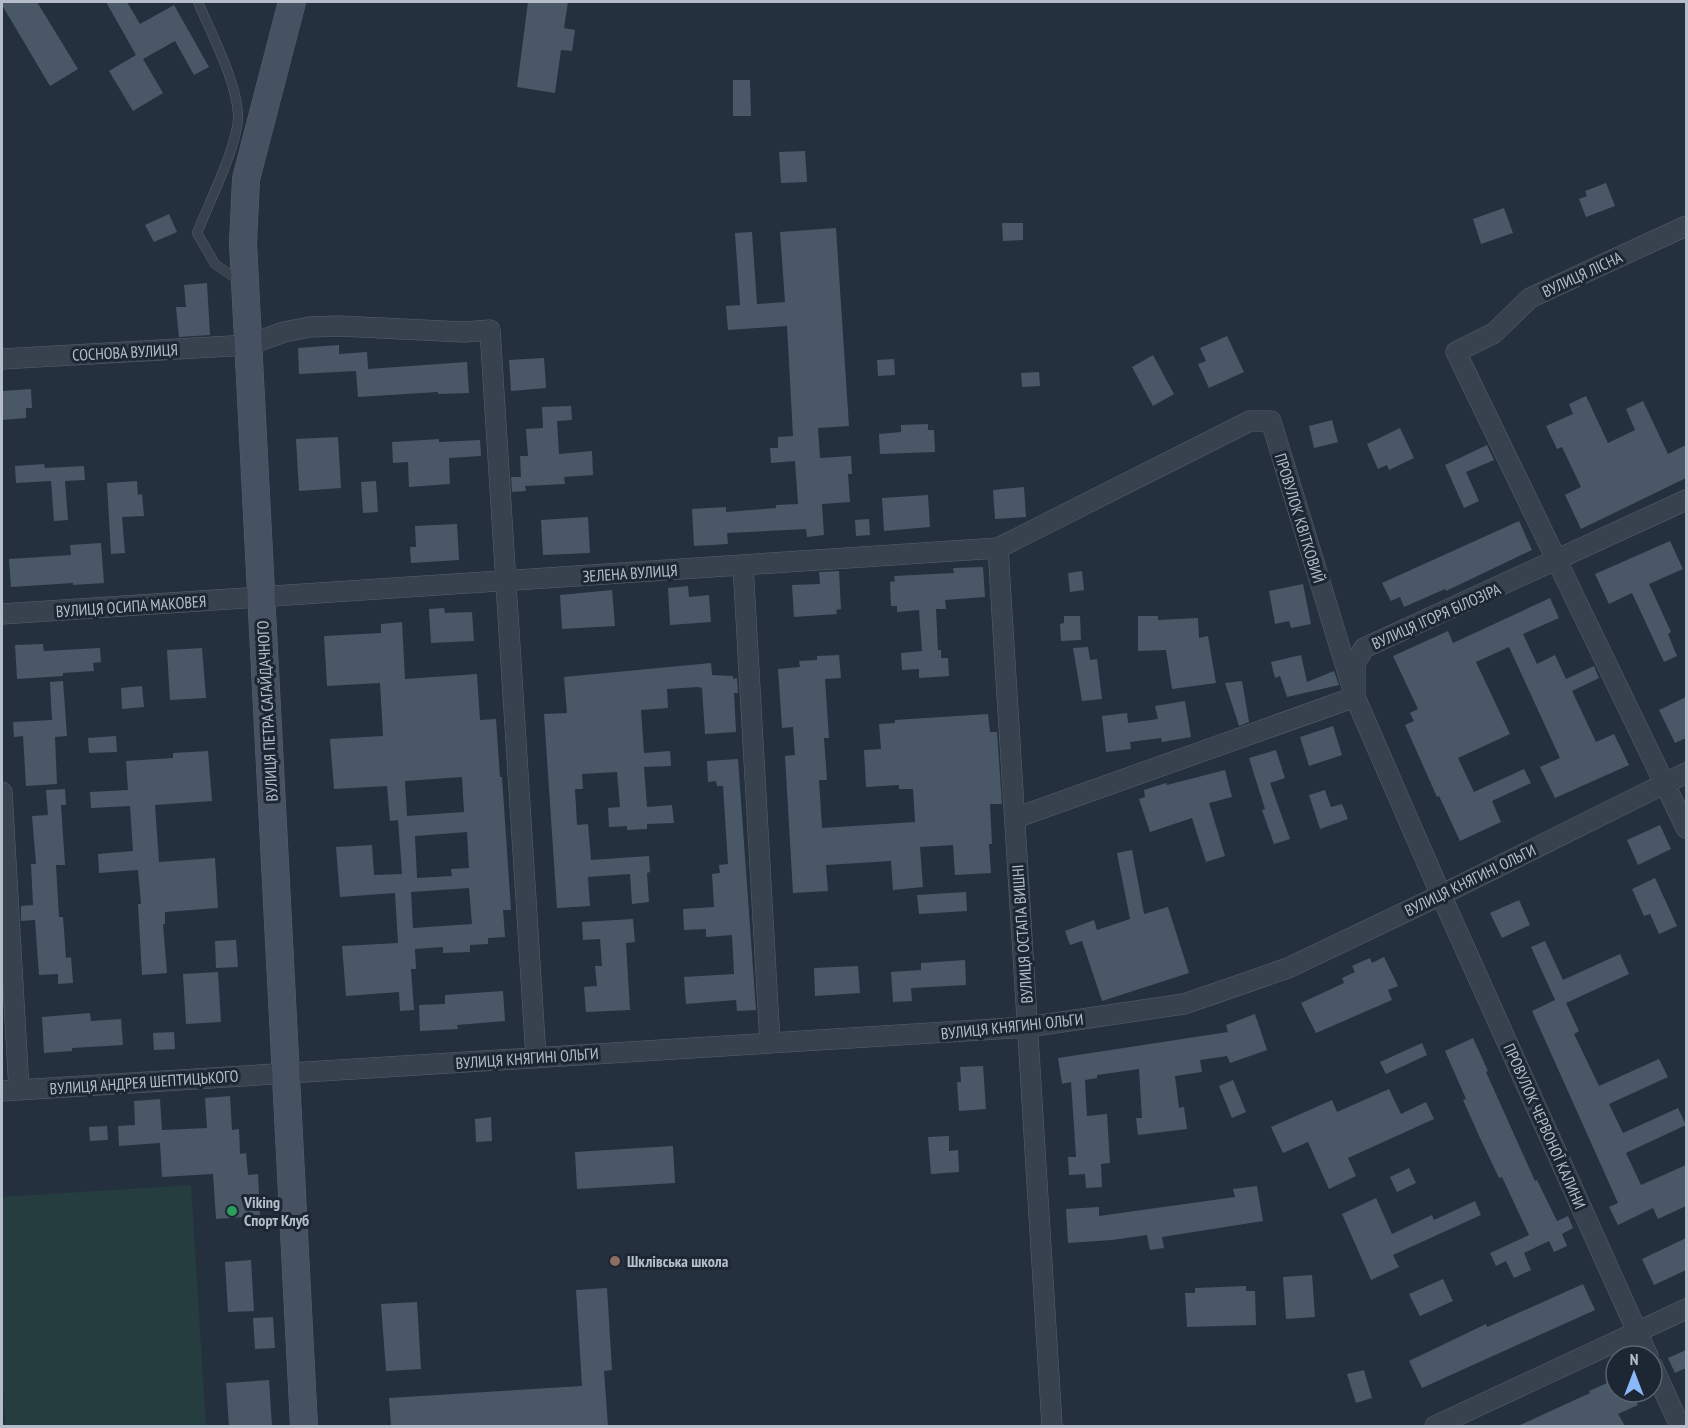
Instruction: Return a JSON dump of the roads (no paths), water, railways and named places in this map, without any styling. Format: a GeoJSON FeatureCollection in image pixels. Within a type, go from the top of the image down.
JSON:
{"type":"FeatureCollection","features":[{"type":"Feature","properties":{"kind":"street","name":"ВУЛИЦЯ ПЕТРА САГАЙДАЧНОГО"},"geometry":{"type":"LineString","coordinates":[[292,2],[246,179],[243,243],[304,1426]]}},
{"type":"Feature","properties":{"kind":"street","name":"ВУЛИЦЯ ЛІСНА"},"geometry":{"type":"LineString","coordinates":[[1558,561],[1456,352],[1494,333],[1530,298],[1686,226]]}},
{"type":"Feature","properties":{"kind":"street","name":"СОСНОВА ВУЛИЦЯ"},"geometry":{"type":"LineString","coordinates":[[2,359],[248,345],[284,332],[310,327],[339,326],[464,332],[490,330],[506,581]]}},
{"type":"Feature","properties":{"kind":"street","name":"ПРОВУЛОК КВІТКОВИЙ"},"geometry":{"type":"LineString","coordinates":[[998,548],[1251,422],[1271,421],[1355,697],[1441,895]]}},
{"type":"Feature","properties":{"kind":"street","name":"ВУЛИЦЯ ІГОРЯ БІЛОЗІРА"},"geometry":{"type":"LineString","coordinates":[[1355,697],[1355,663],[1364,648],[1558,561],[1686,500]]}},
{"type":"Feature","properties":{"kind":"street","name":"ЗЕЛЕНА ВУЛИЦЯ"},"geometry":{"type":"LineString","coordinates":[[261,597],[998,548]]}},
{"type":"Feature","properties":{"kind":"street","name":"ВУЛИЦЯ ОСТАПА ВИШНІ"},"geometry":{"type":"LineString","coordinates":[[998,548],[1052,1426]]}},
{"type":"Feature","properties":{"kind":"street"},"geometry":{"type":"LineString","coordinates":[[1558,561],[1686,828]]}},
{"type":"Feature","properties":{"kind":"street"},"geometry":{"type":"LineString","coordinates":[[743,565],[770,1043]]}},
{"type":"Feature","properties":{"kind":"street"},"geometry":{"type":"LineString","coordinates":[[506,581],[536,1058]]}},
{"type":"Feature","properties":{"kind":"street","name":"ВУЛИЦЯ ОСИПА МАКОВЕЯ"},"geometry":{"type":"LineString","coordinates":[[2,614],[261,597]]}},
{"type":"Feature","properties":{"kind":"street"},"geometry":{"type":"LineString","coordinates":[[1015,818],[1355,697]]}},
{"type":"Feature","properties":{"kind":"street","name":"ВУЛИЦЯ КНЯГИНІ ОЛЬГИ"},"geometry":{"type":"LineString","coordinates":[[286,1073],[1028,1027],[1184,1004],[1288,968],[1686,773]]}},
{"type":"Feature","properties":{"kind":"street"},"geometry":{"type":"LineString","coordinates":[[2,792],[10,1090]]}},
{"type":"Feature","properties":{"kind":"street","name":"ПРОВУЛОК ЧЕРВОНОЇ КАЛИНИ"},"geometry":{"type":"LineString","coordinates":[[1441,895],[1642,1344]]}},
{"type":"Feature","properties":{"kind":"street","name":"ВУЛИЦЯ АНДРЕЯ ШЕПТИЦЬКОГО"},"geometry":{"type":"LineString","coordinates":[[10,1090],[286,1073]]}},
{"type":"Feature","properties":{"kind":"street"},"geometry":{"type":"LineString","coordinates":[[1435,1426],[1686,1309]]}},
{"type":"Feature","properties":{"kind":"street"},"geometry":{"type":"LineString","coordinates":[[1664,1391],[1680,1426]]}},
{"type":"Feature","properties":{"kind":"lane"},"geometry":{"type":"LineString","coordinates":[[198,2],[234,93],[238,114],[237,129],[231,148],[197,233],[215,264],[246,286]]}},
{"type":"Feature","properties":{"kind":"place","name":"Viking Спорт Клуб"},"geometry":{"type":"Point","coordinates":[232,1211]}},
{"type":"Feature","properties":{"kind":"place","name":"Шклівська школа"},"geometry":{"type":"Point","coordinates":[615,1261]}}]}
